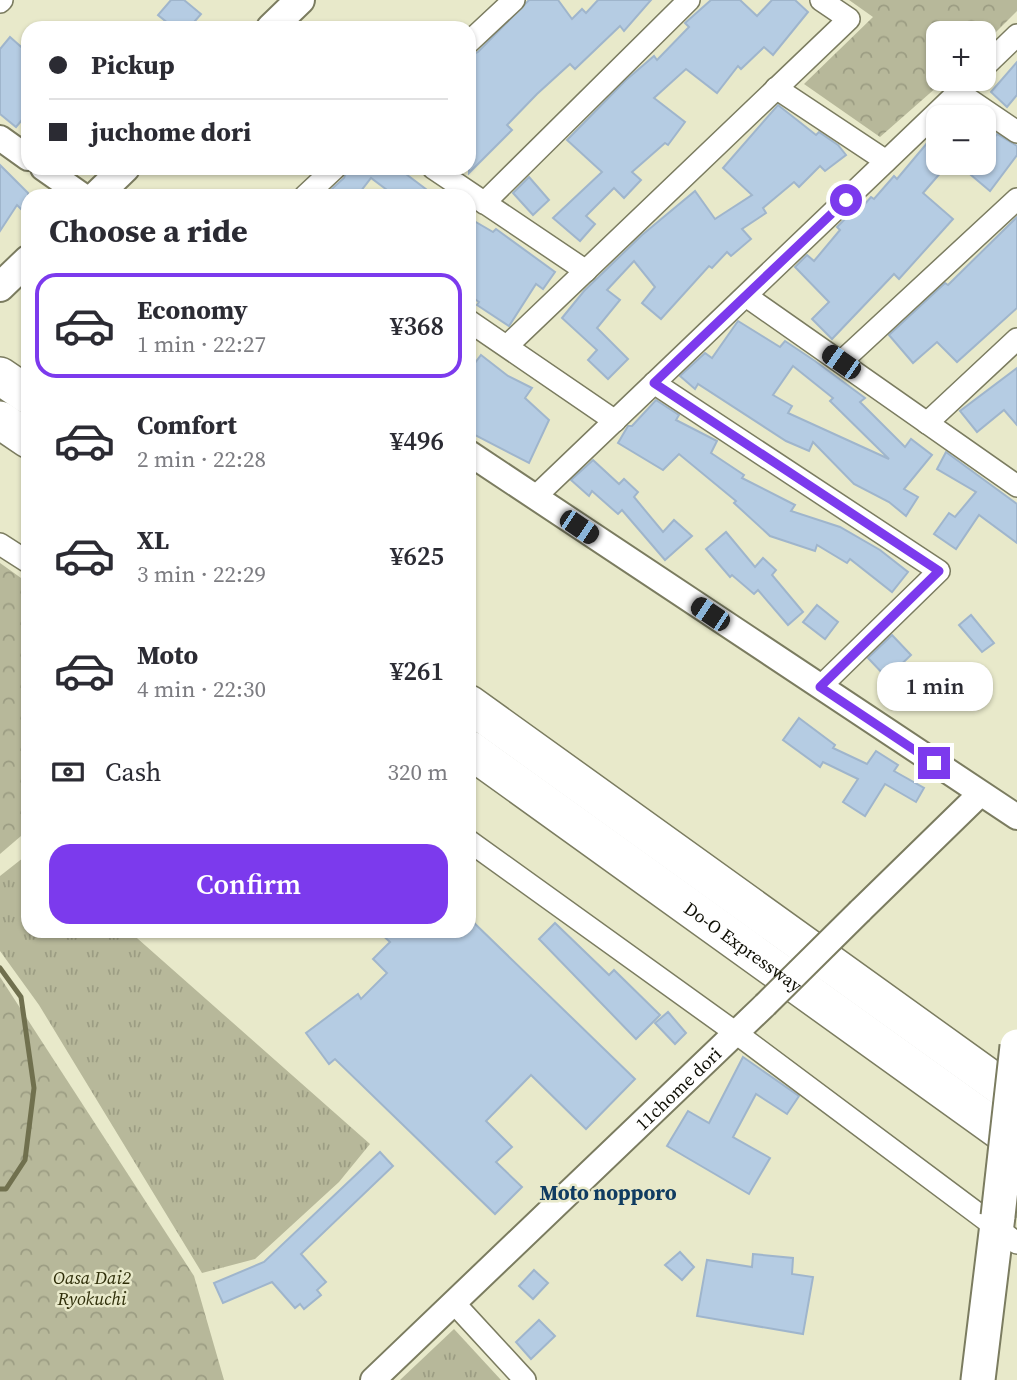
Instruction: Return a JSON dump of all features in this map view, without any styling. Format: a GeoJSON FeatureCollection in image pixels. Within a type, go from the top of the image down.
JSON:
{"type":"FeatureCollection","features":[{"type":"Feature","properties":{"kind":"highway"},"geometry":{"type":"LineString","coordinates":[[0,376],[21,390]]}},
{"type":"Feature","properties":{"kind":"highway"},"geometry":{"type":"LineString","coordinates":[[0,420],[21,434]]}},
{"type":"Feature","properties":{"kind":"highway","name":"Do-O Expressway"},"geometry":{"type":"LineString","coordinates":[[476,709],[1017,1097]]}},
{"type":"Feature","properties":{"kind":"highway","name":"Do-O Expressway"},"geometry":{"type":"LineString","coordinates":[[476,755],[1017,1143]]}},
{"type":"Feature","properties":{"kind":"highway"},"geometry":{"type":"LineString","coordinates":[[978,1380],[1004,1230],[1017,1046]]}},
{"type":"Feature","properties":{"kind":"main road"},"geometry":{"type":"LineString","coordinates":[[278,21],[300,0]]}},
{"type":"Feature","properties":{"kind":"main road"},"geometry":{"type":"LineString","coordinates":[[103,189],[118,175]]}},
{"type":"Feature","properties":{"kind":"street"},"geometry":{"type":"LineString","coordinates":[[476,35],[514,0]]}},
{"type":"Feature","properties":{"kind":"street"},"geometry":{"type":"LineString","coordinates":[[484,203],[689,0]]}},
{"type":"Feature","properties":{"kind":"street"},"geometry":{"type":"LineString","coordinates":[[507,346],[849,19],[821,0]]}},
{"type":"Feature","properties":{"kind":"street"},"geometry":{"type":"LineString","coordinates":[[996,55],[1017,35]]}},
{"type":"Feature","properties":{"kind":"street"},"geometry":{"type":"LineString","coordinates":[[776,88],[886,161]]}},
{"type":"Feature","properties":{"kind":"street"},"geometry":{"type":"LineString","coordinates":[[535,498],[959,91]]}},
{"type":"Feature","properties":{"kind":"street"},"geometry":{"type":"LineString","coordinates":[[972,91],[1017,132]]}},
{"type":"Feature","properties":{"kind":"street"},"geometry":{"type":"LineString","coordinates":[[0,138],[21,153]]}},
{"type":"Feature","properties":{"kind":"street"},"geometry":{"type":"LineString","coordinates":[[53,175],[73,189]]}},
{"type":"Feature","properties":{"kind":"street"},"geometry":{"type":"LineString","coordinates":[[312,189],[328,175]]}},
{"type":"Feature","properties":{"kind":"street"},"geometry":{"type":"LineString","coordinates":[[443,175],[464,189]]}},
{"type":"Feature","properties":{"kind":"street"},"geometry":{"type":"LineString","coordinates":[[476,198],[586,271]]}},
{"type":"Feature","properties":{"kind":"street"},"geometry":{"type":"LineString","coordinates":[[841,362],[1017,199]]}},
{"type":"Feature","properties":{"kind":"street"},"geometry":{"type":"LineString","coordinates":[[746,296],[1016,483]]}},
{"type":"Feature","properties":{"kind":"street"},"geometry":{"type":"LineString","coordinates":[[476,326],[615,421]]}},
{"type":"Feature","properties":{"kind":"street"},"geometry":{"type":"LineString","coordinates":[[927,423],[1017,339]]}},
{"type":"Feature","properties":{"kind":"street"},"geometry":{"type":"LineString","coordinates":[[654,383],[939,571],[820,687]]}},
{"type":"Feature","properties":{"kind":"street"},"geometry":{"type":"LineString","coordinates":[[476,458],[1017,817]]}},
{"type":"Feature","properties":{"kind":"street"},"geometry":{"type":"LineString","coordinates":[[0,544],[21,558]]}},
{"type":"Feature","properties":{"kind":"street","name":"11chome dori"},"geometry":{"type":"LineString","coordinates":[[373,1380],[736,1033],[980,794]]}},
{"type":"Feature","properties":{"kind":"street"},"geometry":{"type":"LineString","coordinates":[[476,846],[1004,1230]]}},
{"type":"Feature","properties":{"kind":"street"},"geometry":{"type":"LineString","coordinates":[[454,1303],[525,1380]]}},
{"type":"Feature","properties":{"kind":"green space"},"geometry":{"type":"Polygon","coordinates":[[[849,0],[1017,0],[1017,11],[996,32],[996,21],[926,21],[926,91],[932,91],[880,137],[804,84],[873,17],[849,0]]]}},
{"type":"Feature","properties":{"kind":"green space"},"geometry":{"type":"Polygon","coordinates":[[[0,563],[21,578],[21,836],[0,854],[0,563]]]}},
{"type":"Feature","properties":{"kind":"green space"},"geometry":{"type":"Polygon","coordinates":[[[21,860],[21,938],[137,938],[370,1144],[339,1182],[255,1259],[202,1273],[39,1005],[0,951],[0,876],[21,860]]]}},
{"type":"Feature","properties":{"kind":"green space","name":"Oasa Dai2 Ryokuchi"},"geometry":{"type":"Polygon","coordinates":[[[0,977],[194,1276],[224,1380],[0,1380],[0,977]]]}},
{"type":"Feature","properties":{"kind":"green space"},"geometry":{"type":"Polygon","coordinates":[[[454,1329],[501,1380],[400,1380],[454,1329]]]}},
{"type":"Feature","properties":{"kind":"building"},"geometry":{"type":"Polygon","coordinates":[[[171,0],[184,0],[201,14],[195,21],[165,21],[158,15],[171,0]]]}},
{"type":"Feature","properties":{"kind":"building"},"geometry":{"type":"Polygon","coordinates":[[[529,0],[558,0],[572,19],[582,9],[586,13],[598,0],[651,0],[624,31],[620,26],[575,69],[570,64],[537,94],[507,125],[512,130],[476,166],[478,52],[529,0]]]}},
{"type":"Feature","properties":{"kind":"building"},"geometry":{"type":"Polygon","coordinates":[[[711,0],[740,0],[757,16],[772,0],[795,0],[808,12],[773,55],[764,47],[741,69],[738,66],[717,93],[686,69],[654,98],[685,122],[668,145],[665,143],[632,172],[641,180],[624,198],[614,188],[586,216],[595,224],[580,241],[553,218],[602,172],[567,140],[626,80],[654,56],[657,60],[689,27],[685,23],[711,0]]]}},
{"type":"Feature","properties":{"kind":"building"},"geometry":{"type":"Polygon","coordinates":[[[10,37],[21,47],[21,121],[16,127],[0,114],[0,49],[10,37]]]}},
{"type":"Feature","properties":{"kind":"building"},"geometry":{"type":"Polygon","coordinates":[[[1017,62],[1017,95],[1007,107],[991,92],[996,91],[996,86],[1017,62]]]}},
{"type":"Feature","properties":{"kind":"building"},"geometry":{"type":"Polygon","coordinates":[[[778,105],[816,135],[819,132],[838,145],[846,155],[825,171],[820,166],[799,187],[794,182],[763,208],[766,213],[742,229],[751,239],[731,256],[727,252],[712,268],[709,266],[661,319],[642,303],[655,287],[634,261],[607,290],[620,300],[597,328],[628,359],[608,379],[588,360],[597,350],[562,318],[584,291],[642,235],[695,191],[715,219],[752,195],[723,168],[778,105]]]}},
{"type":"Feature","properties":{"kind":"building"},"geometry":{"type":"Polygon","coordinates":[[[996,135],[1017,146],[1017,155],[990,191],[971,175],[996,175],[996,135]]]}},
{"type":"Feature","properties":{"kind":"building"},"geometry":{"type":"Polygon","coordinates":[[[926,144],[926,175],[939,175],[923,193],[953,219],[899,279],[894,274],[832,339],[812,319],[829,302],[795,267],[807,255],[814,261],[840,230],[837,227],[853,211],[856,214],[871,197],[874,199],[894,176],[897,179],[926,144]]]}},
{"type":"Feature","properties":{"kind":"building"},"geometry":{"type":"Polygon","coordinates":[[[0,165],[24,189],[21,189],[21,209],[17,205],[0,231],[0,165]]]}},
{"type":"Feature","properties":{"kind":"building"},"geometry":{"type":"Polygon","coordinates":[[[345,175],[407,175],[426,189],[386,189],[371,178],[362,189],[332,189],[345,175]]]}},
{"type":"Feature","properties":{"kind":"building"},"geometry":{"type":"Polygon","coordinates":[[[529,177],[549,200],[533,215],[513,193],[529,177]]]}},
{"type":"Feature","properties":{"kind":"building"},"geometry":{"type":"Polygon","coordinates":[[[1017,217],[1017,308],[957,362],[937,342],[913,363],[889,335],[945,283],[948,285],[1017,217]]]}},
{"type":"Feature","properties":{"kind":"building"},"geometry":{"type":"Polygon","coordinates":[[[476,222],[493,232],[496,229],[555,272],[543,289],[536,284],[509,326],[477,305],[479,302],[476,300],[476,222]]]}},
{"type":"Feature","properties":{"kind":"building"},"geometry":{"type":"Polygon","coordinates":[[[738,321],[780,347],[785,341],[865,398],[860,402],[905,447],[911,439],[932,455],[904,489],[918,497],[906,516],[889,502],[854,484],[813,442],[809,451],[786,441],[698,384],[695,389],[680,376],[705,353],[712,358],[738,321]],[[793,366],[773,395],[792,406],[788,413],[889,459],[830,401],[833,398],[793,366]]]}},
{"type":"Feature","properties":{"kind":"building"},"geometry":{"type":"Polygon","coordinates":[[[481,355],[508,376],[532,388],[525,398],[549,420],[529,463],[476,436],[476,362],[481,355]]]}},
{"type":"Feature","properties":{"kind":"building"},"geometry":{"type":"Polygon","coordinates":[[[1017,368],[1017,425],[1004,410],[977,432],[960,411],[1017,368]]]}},
{"type":"Feature","properties":{"kind":"building"},"geometry":{"type":"Polygon","coordinates":[[[656,400],[679,415],[676,420],[717,441],[711,453],[744,475],[742,478],[795,505],[791,511],[840,527],[880,550],[908,572],[892,592],[850,559],[847,563],[817,545],[815,551],[770,536],[734,503],[736,501],[679,454],[663,470],[618,443],[628,426],[632,426],[656,400]]]}},
{"type":"Feature","properties":{"kind":"building"},"geometry":{"type":"Polygon","coordinates":[[[946,452],[1017,504],[1017,543],[979,515],[956,549],[934,534],[949,513],[955,517],[976,492],[937,469],[946,452]]]}},
{"type":"Feature","properties":{"kind":"building"},"geometry":{"type":"Polygon","coordinates":[[[593,460],[619,484],[624,479],[638,492],[634,497],[663,532],[674,520],[692,536],[665,560],[622,510],[618,514],[592,491],[589,496],[571,480],[593,460]]]}},
{"type":"Feature","properties":{"kind":"building"},"geometry":{"type":"Polygon","coordinates":[[[726,532],[755,567],[763,558],[776,570],[772,575],[803,612],[788,625],[758,590],[754,594],[732,575],[730,577],[706,549],[726,532]]]}},
{"type":"Feature","properties":{"kind":"building"},"geometry":{"type":"Polygon","coordinates":[[[817,605],[838,622],[825,639],[803,622],[817,605]]]}},
{"type":"Feature","properties":{"kind":"building"},"geometry":{"type":"Polygon","coordinates":[[[971,615],[994,643],[982,652],[959,625],[971,615]]]}},
{"type":"Feature","properties":{"kind":"building"},"geometry":{"type":"Polygon","coordinates":[[[892,635],[911,655],[887,678],[868,658],[892,635]]]}},
{"type":"Feature","properties":{"kind":"building"},"geometry":{"type":"Polygon","coordinates":[[[799,718],[835,745],[833,748],[867,764],[876,751],[898,765],[894,771],[924,788],[916,802],[885,784],[865,816],[843,802],[858,779],[823,762],[820,767],[783,740],[799,718]]]}},
{"type":"Feature","properties":{"kind":"building"},"geometry":{"type":"Polygon","coordinates":[[[555,923],[609,975],[614,970],[660,1015],[636,1039],[539,939],[555,923]]]}},
{"type":"Feature","properties":{"kind":"building"},"geometry":{"type":"Polygon","coordinates":[[[476,925],[635,1079],[586,1129],[531,1075],[486,1121],[512,1147],[496,1162],[522,1187],[495,1214],[335,1059],[329,1064],[306,1033],[358,994],[361,999],[387,973],[373,959],[390,942],[386,938],[476,938],[476,925]]]}},
{"type":"Feature","properties":{"kind":"building"},"geometry":{"type":"Polygon","coordinates":[[[668,1012],[686,1033],[675,1044],[655,1023],[668,1012]]]}},
{"type":"Feature","properties":{"kind":"building"},"geometry":{"type":"Polygon","coordinates":[[[743,1057],[799,1096],[787,1114],[756,1094],[733,1137],[770,1158],[749,1194],[667,1146],[688,1111],[709,1123],[743,1057]]]}},
{"type":"Feature","properties":{"kind":"building"},"geometry":{"type":"Polygon","coordinates":[[[380,1152],[393,1166],[301,1254],[326,1282],[317,1290],[321,1295],[304,1309],[300,1304],[295,1308],[272,1282],[223,1303],[214,1283],[264,1262],[380,1152]]]}},
{"type":"Feature","properties":{"kind":"building"},"geometry":{"type":"Polygon","coordinates":[[[680,1252],[694,1267],[682,1280],[665,1265],[680,1252]]]}},
{"type":"Feature","properties":{"kind":"building"},"geometry":{"type":"Polygon","coordinates":[[[753,1254],[793,1258],[792,1274],[813,1277],[803,1334],[697,1316],[707,1260],[752,1267],[753,1254]]]}},
{"type":"Feature","properties":{"kind":"building"},"geometry":{"type":"Polygon","coordinates":[[[534,1270],[548,1283],[533,1299],[519,1286],[534,1270]]]}},
{"type":"Feature","properties":{"kind":"building"},"geometry":{"type":"Polygon","coordinates":[[[539,1320],[555,1336],[531,1359],[516,1342],[539,1320]]]}},
{"type":"Feature","properties":{"kind":"waterway"},"geometry":{"type":"LineString","coordinates":[[0,968],[21,997],[34,1088],[25,1160],[6,1189],[0,1189]]}},
{"type":"Feature","properties":{"kind":"district","name":"Moto nopporo"},"geometry":{"type":"Point","coordinates":[608,1192]}},
{"type":"Feature","properties":{"kind":"route"},"geometry":{"type":"LineString","coordinates":[[846,200],[654,383],[939,571],[820,687],[934,763]]}}]}
